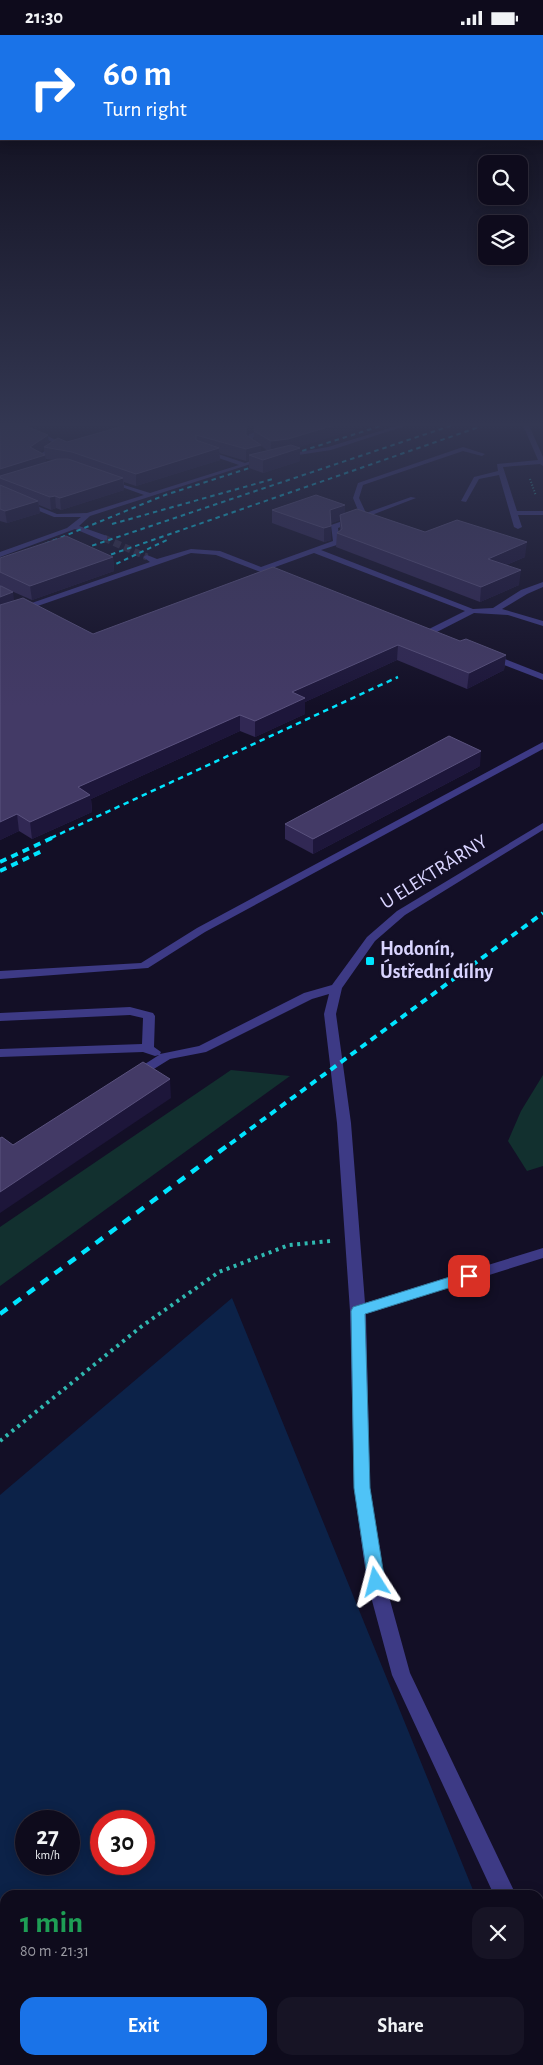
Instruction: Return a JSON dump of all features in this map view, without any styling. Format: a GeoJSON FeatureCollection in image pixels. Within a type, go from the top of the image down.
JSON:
{"type":"FeatureCollection","features":[{"type":"Feature","properties":{"kind":"street"},"geometry":{"type":"LineString","coordinates":[[0,555],[74,527],[85,518]]}},
{"type":"Feature","properties":{"kind":"street"},"geometry":{"type":"LineString","coordinates":[[260,570],[337,541],[334,527],[359,518]]}},
{"type":"Feature","properties":{"kind":"street"},"geometry":{"type":"LineString","coordinates":[[515,518],[518,527]]}},
{"type":"Feature","properties":{"kind":"street"},"geometry":{"type":"LineString","coordinates":[[74,527],[104,537]]}},
{"type":"Feature","properties":{"kind":"street"},"geometry":{"type":"LineString","coordinates":[[313,550],[472,611]]}},
{"type":"Feature","properties":{"kind":"street"},"geometry":{"type":"LineString","coordinates":[[0,617],[191,551],[217,553],[286,580]]}},
{"type":"Feature","properties":{"kind":"street"},"geometry":{"type":"LineString","coordinates":[[147,557],[156,562]]}},
{"type":"Feature","properties":{"kind":"street"},"geometry":{"type":"LineString","coordinates":[[497,609],[524,591],[543,584]]}},
{"type":"Feature","properties":{"kind":"street"},"geometry":{"type":"LineString","coordinates":[[428,633],[472,611],[497,609],[543,624]]}},
{"type":"Feature","properties":{"kind":"street"},"geometry":{"type":"LineString","coordinates":[[420,630],[438,637]]}},
{"type":"Feature","properties":{"kind":"street"},"geometry":{"type":"LineString","coordinates":[[484,654],[541,675]]}},
{"type":"Feature","properties":{"kind":"street"},"geometry":{"type":"LineString","coordinates":[[0,975],[144,966],[201,930],[543,745]]}},
{"type":"Feature","properties":{"kind":"street","name":"U ELEKTRÁRNY"},"geometry":{"type":"LineString","coordinates":[[352,1239],[344,1123],[330,1014],[336,988],[371,939],[385,925],[401,913],[543,826]]}},
{"type":"Feature","properties":{"kind":"street"},"geometry":{"type":"LineString","coordinates":[[126,1083],[166,1056],[202,1049],[308,996],[336,988]]}},
{"type":"Feature","properties":{"kind":"street"},"geometry":{"type":"LineString","coordinates":[[0,1017],[130,1011],[150,1017],[148,1050]]}},
{"type":"Feature","properties":{"kind":"street"},"geometry":{"type":"LineString","coordinates":[[0,1053],[148,1050],[166,1056]]}},
{"type":"Feature","properties":{"kind":"street"},"geometry":{"type":"LineString","coordinates":[[352,1239],[358,1311],[362,1488],[376,1582],[401,1675],[503,1890]]}},
{"type":"Feature","properties":{"kind":"street"},"geometry":{"type":"LineString","coordinates":[[358,1311],[543,1253]]}},
{"type":"Feature","properties":{"kind":"path"},"geometry":{"type":"LineString","coordinates":[[0,1441],[142,1326],[219,1272],[289,1245],[352,1239]]}},
{"type":"Feature","properties":{"kind":"green space"},"geometry":{"type":"Polygon","coordinates":[[[231,1070],[290,1076],[0,1286],[0,1227],[231,1070]]]}},
{"type":"Feature","properties":{"kind":"green space"},"geometry":{"type":"Polygon","coordinates":[[[543,1075],[543,1166],[527,1171],[508,1141],[521,1111],[543,1075]]]}},
{"type":"Feature","properties":{"kind":"water"},"geometry":{"type":"Polygon","coordinates":[[[232,1298],[473,1890],[0,1890],[0,1495],[232,1298]]]}},
{"type":"Feature","properties":{"kind":"building"},"geometry":{"type":"Polygon","coordinates":[[[294,518],[330,518],[331,526],[324,528],[294,518]]]}},
{"type":"Feature","properties":{"kind":"building"},"geometry":{"type":"Polygon","coordinates":[[[340,518],[383,518],[425,532],[457,520],[527,542],[488,559],[521,570],[481,587],[337,533],[342,529],[340,518]]]}},
{"type":"Feature","properties":{"kind":"building"},"geometry":{"type":"Polygon","coordinates":[[[66,536],[113,557],[30,586],[0,572],[0,558],[66,536]]]}},
{"type":"Feature","properties":{"kind":"building"},"geometry":{"type":"Polygon","coordinates":[[[273,567],[460,641],[466,639],[506,655],[469,673],[398,645],[292,692],[305,698],[255,721],[240,715],[78,787],[90,795],[30,822],[17,814],[0,822],[0,605],[23,598],[93,634],[273,567]]]}},
{"type":"Feature","properties":{"kind":"building"},"geometry":{"type":"Polygon","coordinates":[[[1,586],[13,592],[0,597],[1,586]]]}},
{"type":"Feature","properties":{"kind":"building"},"geometry":{"type":"Polygon","coordinates":[[[449,736],[481,751],[313,839],[285,824],[449,736]]]}},
{"type":"Feature","properties":{"kind":"building"},"geometry":{"type":"Polygon","coordinates":[[[143,1062],[170,1079],[0,1192],[0,1138],[2,1137],[13,1145],[143,1062]]]}},
{"type":"Feature","properties":{"kind":"tunnel"},"geometry":{"type":"LineString","coordinates":[[104,538],[147,557]]}},
{"type":"Feature","properties":{"kind":"railway"},"geometry":{"type":"LineString","coordinates":[[45,544],[109,518]]}},
{"type":"Feature","properties":{"kind":"railway"},"geometry":{"type":"LineString","coordinates":[[112,524],[134,518]]}},
{"type":"Feature","properties":{"kind":"railway"},"geometry":{"type":"LineString","coordinates":[[76,551],[176,518]]}},
{"type":"Feature","properties":{"kind":"railway"},"geometry":{"type":"LineString","coordinates":[[95,560],[217,518]]}},
{"type":"Feature","properties":{"kind":"railway"},"geometry":{"type":"LineString","coordinates":[[101,571],[169,539]]}},
{"type":"Feature","properties":{"kind":"railway"},"geometry":{"type":"LineString","coordinates":[[51,838],[398,677]]}},
{"type":"Feature","properties":{"kind":"railway"},"geometry":{"type":"LineString","coordinates":[[0,862],[54,837]]}},
{"type":"Feature","properties":{"kind":"railway"},"geometry":{"type":"LineString","coordinates":[[0,871],[42,851]]}},
{"type":"Feature","properties":{"kind":"railway"},"geometry":{"type":"LineString","coordinates":[[230,1144],[543,913]]}},
{"type":"Feature","properties":{"kind":"railway"},"geometry":{"type":"LineString","coordinates":[[0,1314],[231,1143]]}},
{"type":"Feature","properties":{"kind":"place","name":"Hodonín, Ústřední dílny"},"geometry":{"type":"Point","coordinates":[370,961]}},
{"type":"Feature","properties":{"kind":"route"},"geometry":{"type":"LineString","coordinates":[[376,1582],[362,1488],[358,1311],[469,1276]]}}]}
